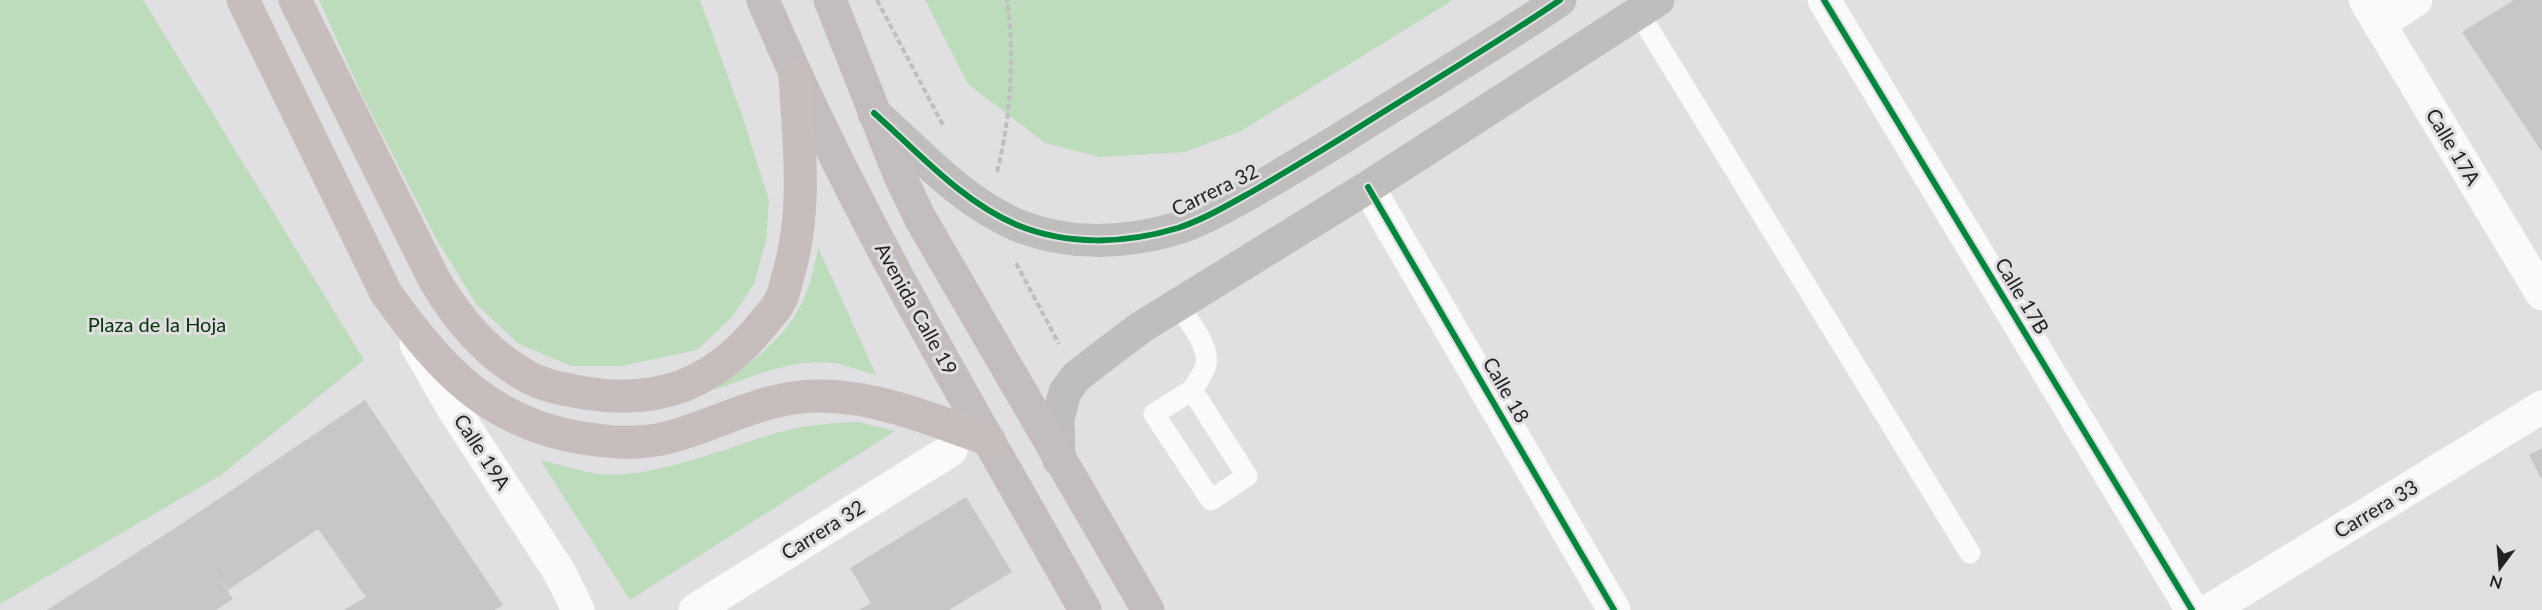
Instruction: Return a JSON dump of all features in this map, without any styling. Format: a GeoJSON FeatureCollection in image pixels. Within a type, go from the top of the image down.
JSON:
{"type":"FeatureCollection","features":[{"type":"Feature","properties":{"kind":"highway"},"geometry":{"type":"LineString","coordinates":[[243,0],[386,293],[414,332],[470,391],[496,409],[536,427],[566,436],[616,443],[665,439],[787,398],[823,396],[862,401],[907,411],[989,440]]}},
{"type":"Feature","properties":{"kind":"highway"},"geometry":{"type":"LineString","coordinates":[[295,0],[435,281],[454,312],[487,349],[530,378],[568,390],[615,398],[663,394],[704,376],[749,341],[781,301],[794,257],[800,206],[795,77]]}},
{"type":"Feature","properties":{"kind":"main road","name":"Avenida Calle 19"},"geometry":{"type":"LineString","coordinates":[[763,0],[795,77],[904,291],[1085,610]]}},
{"type":"Feature","properties":{"kind":"main road"},"geometry":{"type":"LineString","coordinates":[[830,0],[899,174],[920,218],[1148,610]]}},
{"type":"Feature","properties":{"kind":"street","name":"Calle 17B"},"geometry":{"type":"LineString","coordinates":[[1824,0],[2192,610]]}},
{"type":"Feature","properties":{"kind":"street"},"geometry":{"type":"LineString","coordinates":[[2372,12],[2416,0]]}},
{"type":"Feature","properties":{"kind":"street","name":"Carrera 32"},"geometry":{"type":"LineString","coordinates":[[874,113],[958,188],[988,210],[1018,225],[1065,239],[1107,242],[1148,236],[1179,228],[1217,212],[1551,4]]}},
{"type":"Feature","properties":{"kind":"street"},"geometry":{"type":"LineString","coordinates":[[1059,460],[1058,419],[1065,392],[1076,377],[1140,328],[1368,187],[1648,6]]}},
{"type":"Feature","properties":{"kind":"street","name":"Calle 17A"},"geometry":{"type":"LineString","coordinates":[[2372,12],[2542,294]]}},
{"type":"Feature","properties":{"kind":"street","name":"Calle 18"},"geometry":{"type":"LineString","coordinates":[[1368,187],[1614,610]]}},
{"type":"Feature","properties":{"kind":"street","name":"Calle 19A"},"geometry":{"type":"LineString","coordinates":[[386,293],[454,410],[560,573],[578,610]]}},
{"type":"Feature","properties":{"kind":"street","name":"Carrera 33"},"geometry":{"type":"LineString","coordinates":[[2210,610],[2542,407]]}},
{"type":"Feature","properties":{"kind":"street","name":"Carrera 32"},"geometry":{"type":"LineString","coordinates":[[695,610],[951,450]]}},
{"type":"Feature","properties":{"kind":"lane"},"geometry":{"type":"LineString","coordinates":[[1648,6],[1970,553]]}},
{"type":"Feature","properties":{"kind":"lane"},"geometry":{"type":"LineString","coordinates":[[1178,305],[1200,341],[1206,357],[1206,367],[1192,390],[1154,414],[1211,500],[1247,476],[1192,390]]}},
{"type":"Feature","properties":{"kind":"path"},"geometry":{"type":"LineString","coordinates":[[988,210],[1001,156],[1011,91],[1011,27],[1007,0]]}},
{"type":"Feature","properties":{"kind":"green space","name":"Plaza de la Hoja"},"geometry":{"type":"Polygon","coordinates":[[[0,0],[143,0],[364,360],[221,475],[0,604],[0,0]]]}},
{"type":"Feature","properties":{"kind":"green space"},"geometry":{"type":"Polygon","coordinates":[[[319,0],[700,0],[742,115],[769,200],[766,241],[754,284],[732,317],[697,350],[621,366],[571,366],[519,344],[477,305],[438,242],[362,95],[319,0]]]}},
{"type":"Feature","properties":{"kind":"green space"},"geometry":{"type":"Polygon","coordinates":[[[925,0],[1453,0],[1241,131],[1185,152],[1099,157],[1045,143],[968,84],[925,0]]]}},
{"type":"Feature","properties":{"kind":"green space"},"geometry":{"type":"Polygon","coordinates":[[[818,247],[876,375],[840,364],[807,363],[776,369],[714,390],[754,360],[784,331],[805,297],[818,247]]]}},
{"type":"Feature","properties":{"kind":"green space"},"geometry":{"type":"Polygon","coordinates":[[[858,422],[895,431],[630,600],[540,460],[598,474],[619,475],[690,461],[790,430],[858,422]]]}},
{"type":"Feature","properties":{"kind":"building"},"geometry":{"type":"Polygon","coordinates":[[[2514,0],[2542,0],[2542,152],[2462,32],[2514,0]]]}},
{"type":"Feature","properties":{"kind":"building"},"geometry":{"type":"Polygon","coordinates":[[[365,400],[503,605],[495,610],[344,610],[366,597],[318,529],[228,590],[214,570],[233,599],[216,610],[47,610],[183,523],[365,400]]]}},
{"type":"Feature","properties":{"kind":"building"},"geometry":{"type":"Polygon","coordinates":[[[2542,448],[2542,480],[2529,455],[2542,448]]]}},
{"type":"Feature","properties":{"kind":"building"},"geometry":{"type":"Polygon","coordinates":[[[966,497],[1012,572],[949,610],[859,610],[871,603],[850,568],[966,497]]]}},
{"type":"Feature","properties":{"kind":"cycle path"},"geometry":{"type":"LineString","coordinates":[[874,113],[959,190],[1017,225],[1056,237],[1076,239],[1117,240],[1138,237],[1178,228],[1236,201],[1331,145],[1560,0]]}},
{"type":"Feature","properties":{"kind":"cycle path"},"geometry":{"type":"LineString","coordinates":[[1824,0],[2192,610]]}},
{"type":"Feature","properties":{"kind":"cycle path"},"geometry":{"type":"LineString","coordinates":[[1368,187],[1614,610]]}}]}
